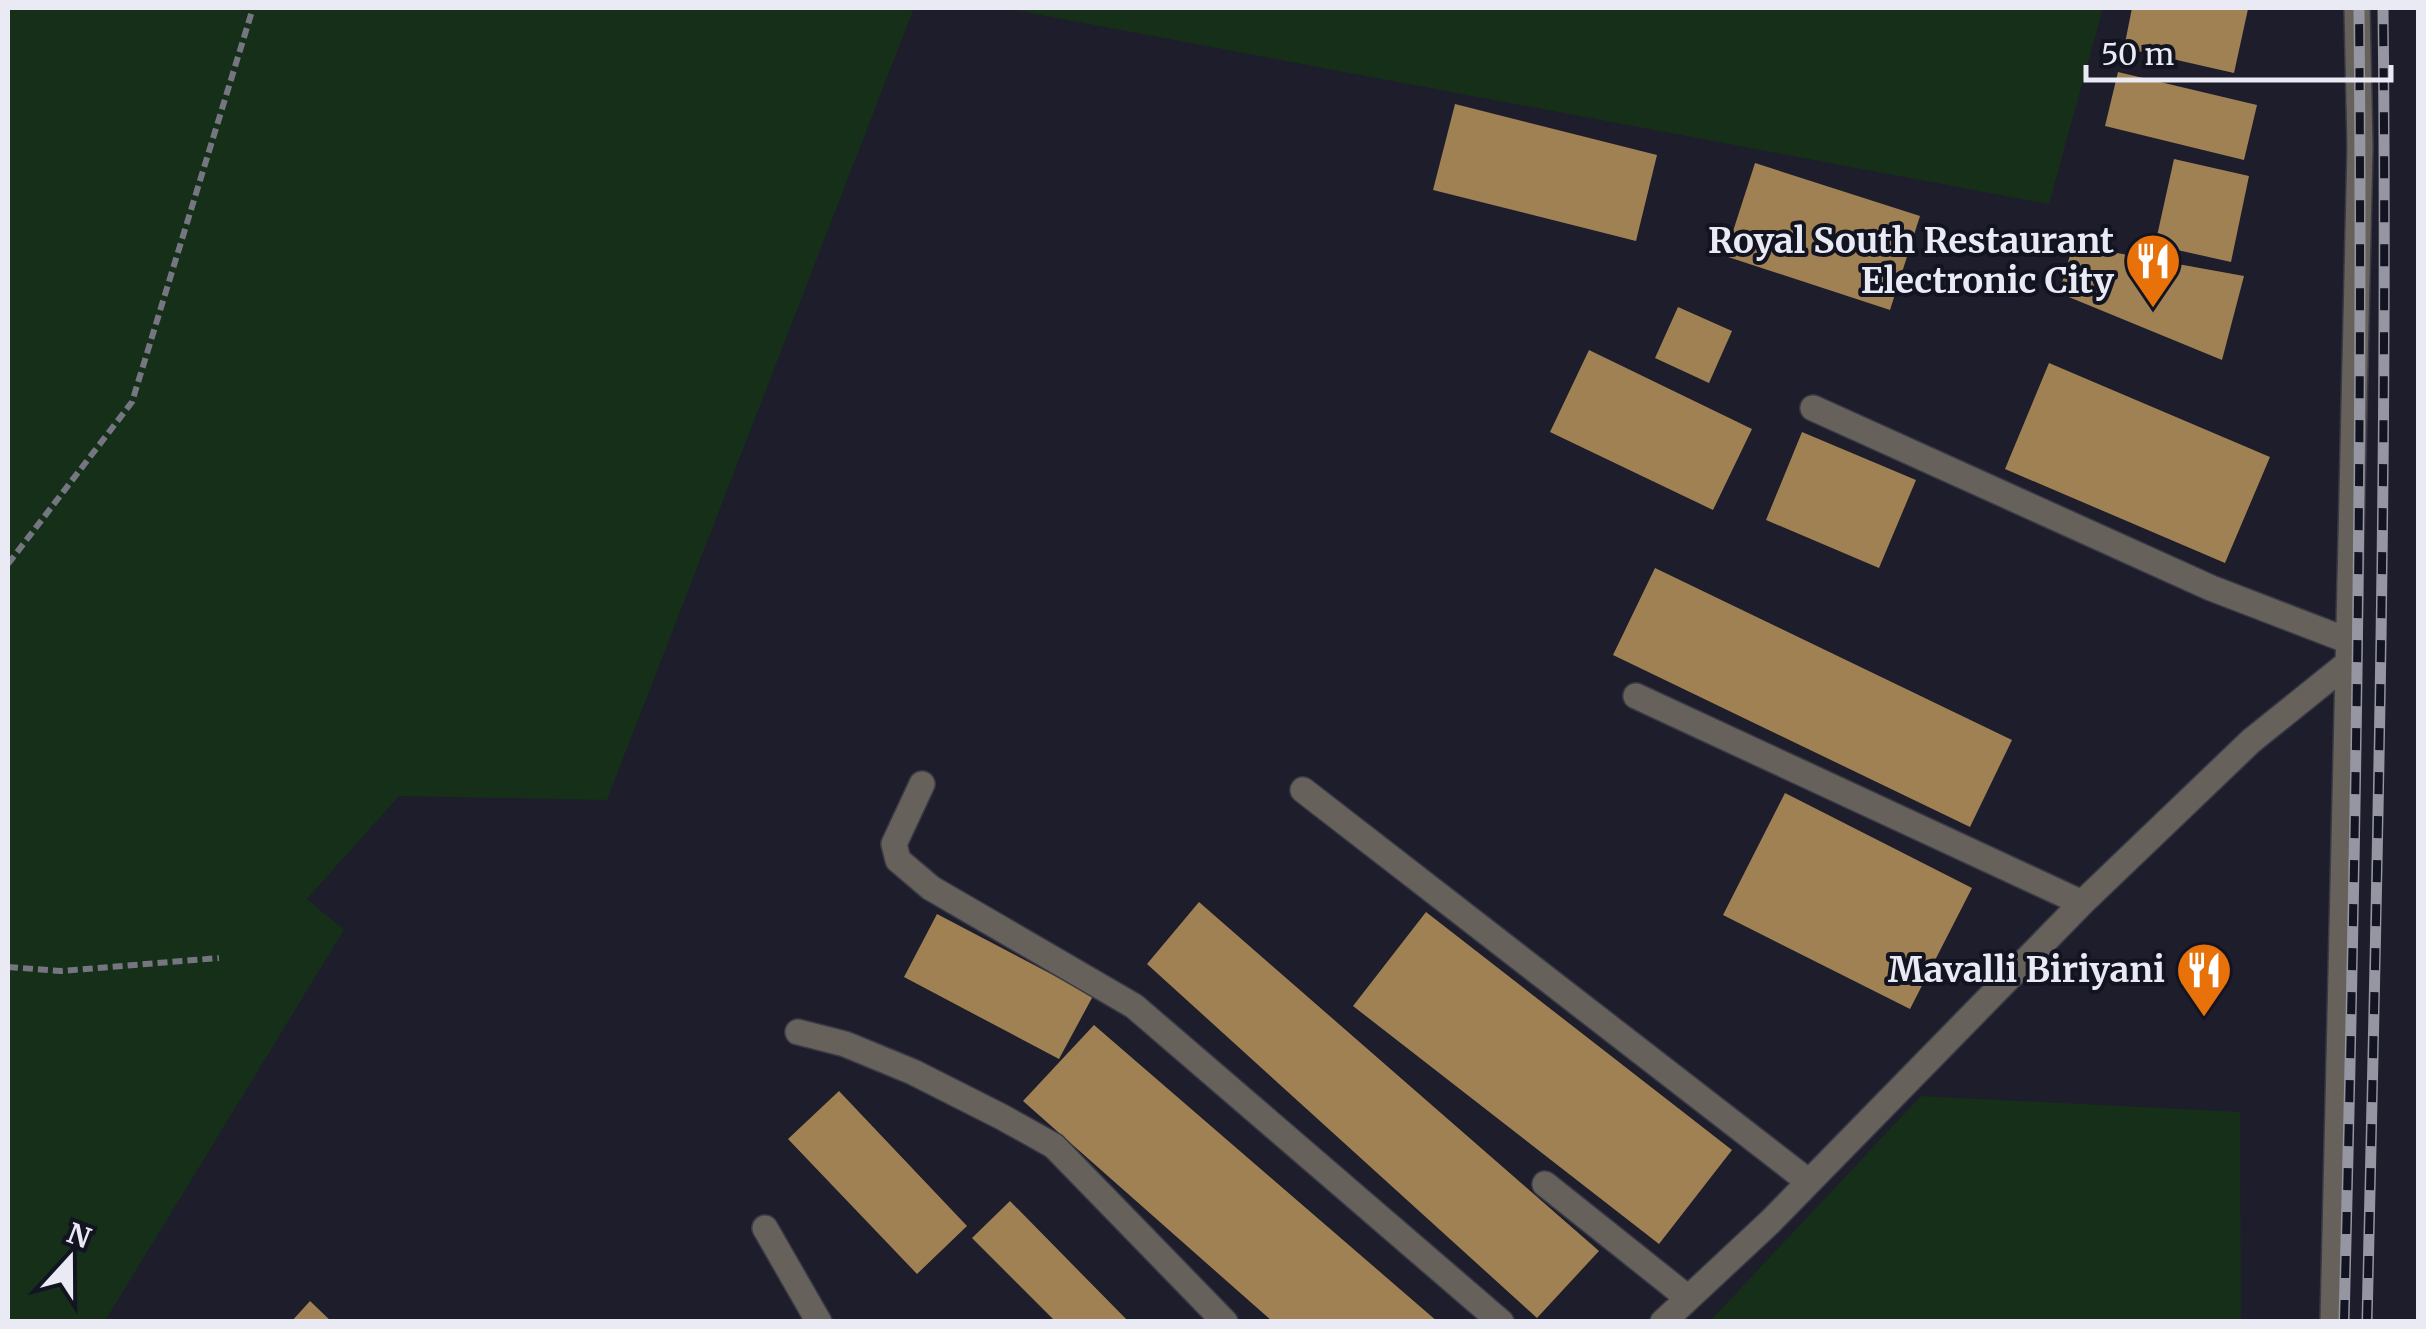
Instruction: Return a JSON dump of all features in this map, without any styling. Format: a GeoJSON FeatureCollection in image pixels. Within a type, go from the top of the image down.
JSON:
{"type":"FeatureCollection","features":[{"type":"Feature","properties":{"kind":"street"},"geometry":{"type":"LineString","coordinates":[[2333,1322],[2360,147],[2357,8]]}},
{"type":"Feature","properties":{"kind":"street"},"geometry":{"type":"LineString","coordinates":[[1814,408],[2348,652]]}},
{"type":"Feature","properties":{"kind":"street"},"geometry":{"type":"LineString","coordinates":[[1663,1322],[1770,1222],[2082,904],[2348,652]]}},
{"type":"Feature","properties":{"kind":"street"},"geometry":{"type":"LineString","coordinates":[[1636,696],[2082,904]]}},
{"type":"Feature","properties":{"kind":"street"},"geometry":{"type":"LineString","coordinates":[[922,784],[894,844],[898,860],[932,888],[1134,1006],[1502,1322]]}},
{"type":"Feature","properties":{"kind":"street"},"geometry":{"type":"LineString","coordinates":[[1303,790],[1809,1182]]}},
{"type":"Feature","properties":{"kind":"street"},"geometry":{"type":"LineString","coordinates":[[798,1032],[845,1044],[912,1072],[1054,1146],[1224,1322]]}},
{"type":"Feature","properties":{"kind":"street"},"geometry":{"type":"LineString","coordinates":[[1546,1184],[1688,1298]]}},
{"type":"Feature","properties":{"kind":"street"},"geometry":{"type":"LineString","coordinates":[[765,1228],[820,1322]]}},
{"type":"Feature","properties":{"kind":"path"},"geometry":{"type":"LineString","coordinates":[[8,564],[132,402],[253,8]]}},
{"type":"Feature","properties":{"kind":"path"},"geometry":{"type":"LineString","coordinates":[[8,967],[61,971],[219,958]]}},
{"type":"Feature","properties":{"kind":"green space"},"geometry":{"type":"Polygon","coordinates":[[[8,8],[914,8],[607,800],[399,796],[307,899],[344,930],[105,1321],[8,1321],[8,8]]]}},
{"type":"Feature","properties":{"kind":"green space"},"geometry":{"type":"Polygon","coordinates":[[[1004,8],[2103,8],[2049,204],[1004,8]]]}},
{"type":"Feature","properties":{"kind":"green space"},"geometry":{"type":"Polygon","coordinates":[[[1921,1096],[2240,1112],[2241,1321],[1710,1321],[1921,1096]]]}},
{"type":"Feature","properties":{"kind":"building"},"geometry":{"type":"Polygon","coordinates":[[[2132,8],[2248,9],[2234,73],[2124,48],[2132,8]]]}},
{"type":"Feature","properties":{"kind":"building"},"geometry":{"type":"Polygon","coordinates":[[[2118,72],[2257,105],[2244,160],[2105,126],[2118,72]]]}},
{"type":"Feature","properties":{"kind":"building"},"geometry":{"type":"Polygon","coordinates":[[[1455,104],[1657,155],[1636,241],[1433,190],[1455,104]]]}},
{"type":"Feature","properties":{"kind":"building"},"geometry":{"type":"Polygon","coordinates":[[[2174,159],[2249,176],[2231,262],[2155,245],[2174,159]]]}},
{"type":"Feature","properties":{"kind":"building"},"geometry":{"type":"Polygon","coordinates":[[[1755,163],[1920,216],[1890,310],[1725,256],[1755,163]]]}},
{"type":"Feature","properties":{"kind":"building"},"geometry":{"type":"Polygon","coordinates":[[[2073,245],[2244,276],[2222,360],[2059,293],[2073,245]]]}},
{"type":"Feature","properties":{"kind":"building"},"geometry":{"type":"Polygon","coordinates":[[[1678,307],[1732,331],[1709,383],[1655,358],[1678,307]]]}},
{"type":"Feature","properties":{"kind":"building"},"geometry":{"type":"Polygon","coordinates":[[[1589,350],[1752,429],[1713,510],[1550,432],[1589,350]]]}},
{"type":"Feature","properties":{"kind":"building"},"geometry":{"type":"Polygon","coordinates":[[[2049,363],[2270,457],[2225,563],[2005,469],[2049,363]]]}},
{"type":"Feature","properties":{"kind":"building"},"geometry":{"type":"Polygon","coordinates":[[[1802,432],[1916,480],[1879,568],[1766,520],[1802,432]]]}},
{"type":"Feature","properties":{"kind":"building"},"geometry":{"type":"Polygon","coordinates":[[[1655,568],[2012,740],[1970,827],[1613,655],[1655,568]]]}},
{"type":"Feature","properties":{"kind":"building"},"geometry":{"type":"Polygon","coordinates":[[[1785,793],[1972,888],[1910,1009],[1723,915],[1785,793]]]}},
{"type":"Feature","properties":{"kind":"building"},"geometry":{"type":"Polygon","coordinates":[[[1199,902],[1599,1251],[1537,1318],[1147,964],[1199,902]]]}},
{"type":"Feature","properties":{"kind":"building"},"geometry":{"type":"Polygon","coordinates":[[[1426,912],[1732,1150],[1659,1244],[1353,1006],[1426,912]]]}},
{"type":"Feature","properties":{"kind":"building"},"geometry":{"type":"Polygon","coordinates":[[[937,914],[1093,996],[1059,1059],[904,977],[937,914]]]}},
{"type":"Feature","properties":{"kind":"building"},"geometry":{"type":"Polygon","coordinates":[[[1094,1025],[1438,1322],[1273,1322],[1023,1101],[1094,1025]]]}},
{"type":"Feature","properties":{"kind":"building"},"geometry":{"type":"Polygon","coordinates":[[[839,1091],[967,1226],[917,1274],[788,1139],[839,1091]]]}},
{"type":"Feature","properties":{"kind":"building"},"geometry":{"type":"Polygon","coordinates":[[[1010,1201],[1129,1322],[1056,1322],[972,1238],[1010,1201]]]}},
{"type":"Feature","properties":{"kind":"building"},"geometry":{"type":"Polygon","coordinates":[[[310,1301],[332,1322],[291,1322],[310,1301]]]}},
{"type":"Feature","properties":{"kind":"railway"},"geometry":{"type":"LineString","coordinates":[[2344,1322],[2357,665],[2359,8]]}},
{"type":"Feature","properties":{"kind":"railway"},"geometry":{"type":"LineString","coordinates":[[2367,1322],[2383,501],[2383,8]]}},
{"type":"Feature","properties":{"kind":"place","name":"Royal South Restaurant Electronic City"},"geometry":{"type":"Point","coordinates":[2153,310]}},
{"type":"Feature","properties":{"kind":"place","name":"Mavalli Biriyani"},"geometry":{"type":"Point","coordinates":[2204,1019]}}]}
